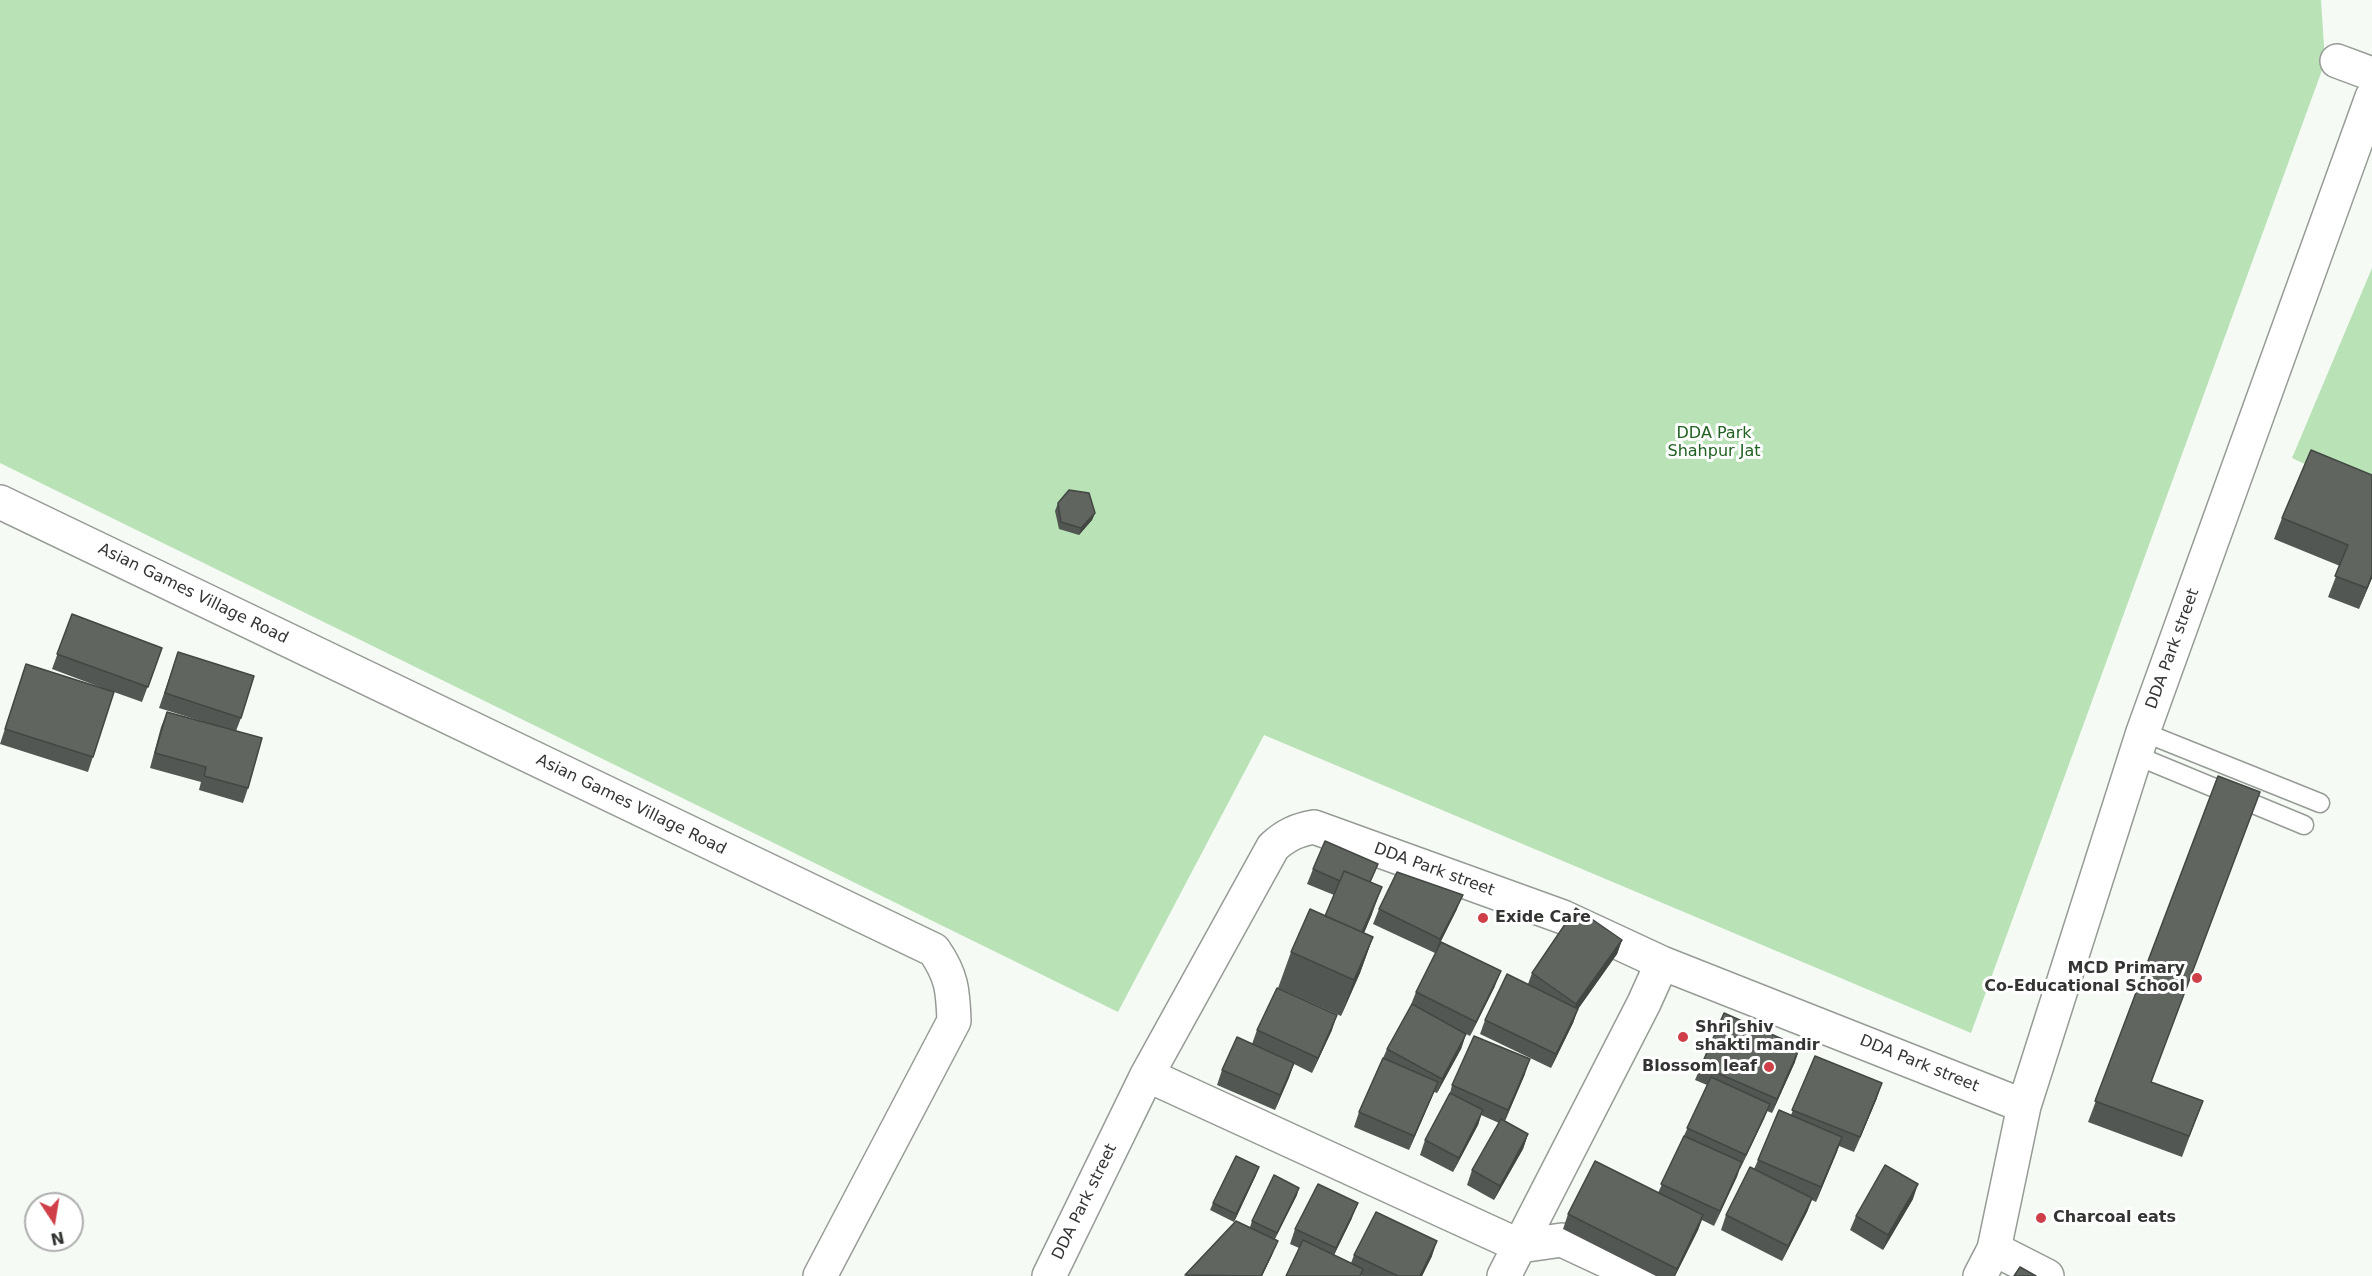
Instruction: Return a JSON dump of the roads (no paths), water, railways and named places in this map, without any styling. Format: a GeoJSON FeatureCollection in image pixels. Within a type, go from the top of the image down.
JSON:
{"type":"FeatureCollection","features":[{"type":"Feature","properties":{"kind":"street"},"geometry":{"type":"LineString","coordinates":[[2337,61],[2372,74]]}},
{"type":"Feature","properties":{"kind":"street","name":"DDA Park street"},"geometry":{"type":"LineString","coordinates":[[1049,1276],[1147,1076],[1273,847],[1286,835],[1300,829],[1314,827],[1552,913],[1662,963],[2024,1106],[2139,744],[2372,97]]}},
{"type":"Feature","properties":{"kind":"street","name":"Asian Games Village Road"},"geometry":{"type":"LineString","coordinates":[[0,502],[934,950],[946,967],[953,991],[954,1021],[820,1276]]}},
{"type":"Feature","properties":{"kind":"street"},"geometry":{"type":"LineString","coordinates":[[1504,1276],[1644,1003],[1662,963]]}},
{"type":"Feature","properties":{"kind":"street"},"geometry":{"type":"LineString","coordinates":[[1147,1076],[1520,1246],[1562,1240],[1639,1276]]}},
{"type":"Feature","properties":{"kind":"street"},"geometry":{"type":"LineString","coordinates":[[2024,1106],[1987,1263],[2047,1276]]}},
{"type":"Feature","properties":{"kind":"lane"},"geometry":{"type":"LineString","coordinates":[[2139,744],[2320,804]]}},
{"type":"Feature","properties":{"kind":"lane"},"geometry":{"type":"LineString","coordinates":[[2139,744],[2304,825]]}},
{"type":"Feature","properties":{"kind":"place","name":"Exide Care"},"geometry":{"type":"Point","coordinates":[1483,918]}},
{"type":"Feature","properties":{"kind":"place","name":"MCD Primary Co-Educational School"},"geometry":{"type":"Point","coordinates":[2197,978]}},
{"type":"Feature","properties":{"kind":"place","name":"Shri shiv shakti mandir"},"geometry":{"type":"Point","coordinates":[1683,1037]}},
{"type":"Feature","properties":{"kind":"place","name":"Blossom leaf"},"geometry":{"type":"Point","coordinates":[1769,1067]}},
{"type":"Feature","properties":{"kind":"place","name":"Charcoal eats"},"geometry":{"type":"Point","coordinates":[2041,1218]}},
{"type":"Feature","properties":{"kind":"park label","name":"DDA Park Shahpur Jat"},"geometry":{"type":"Point","coordinates":[1714,443]}}]}
